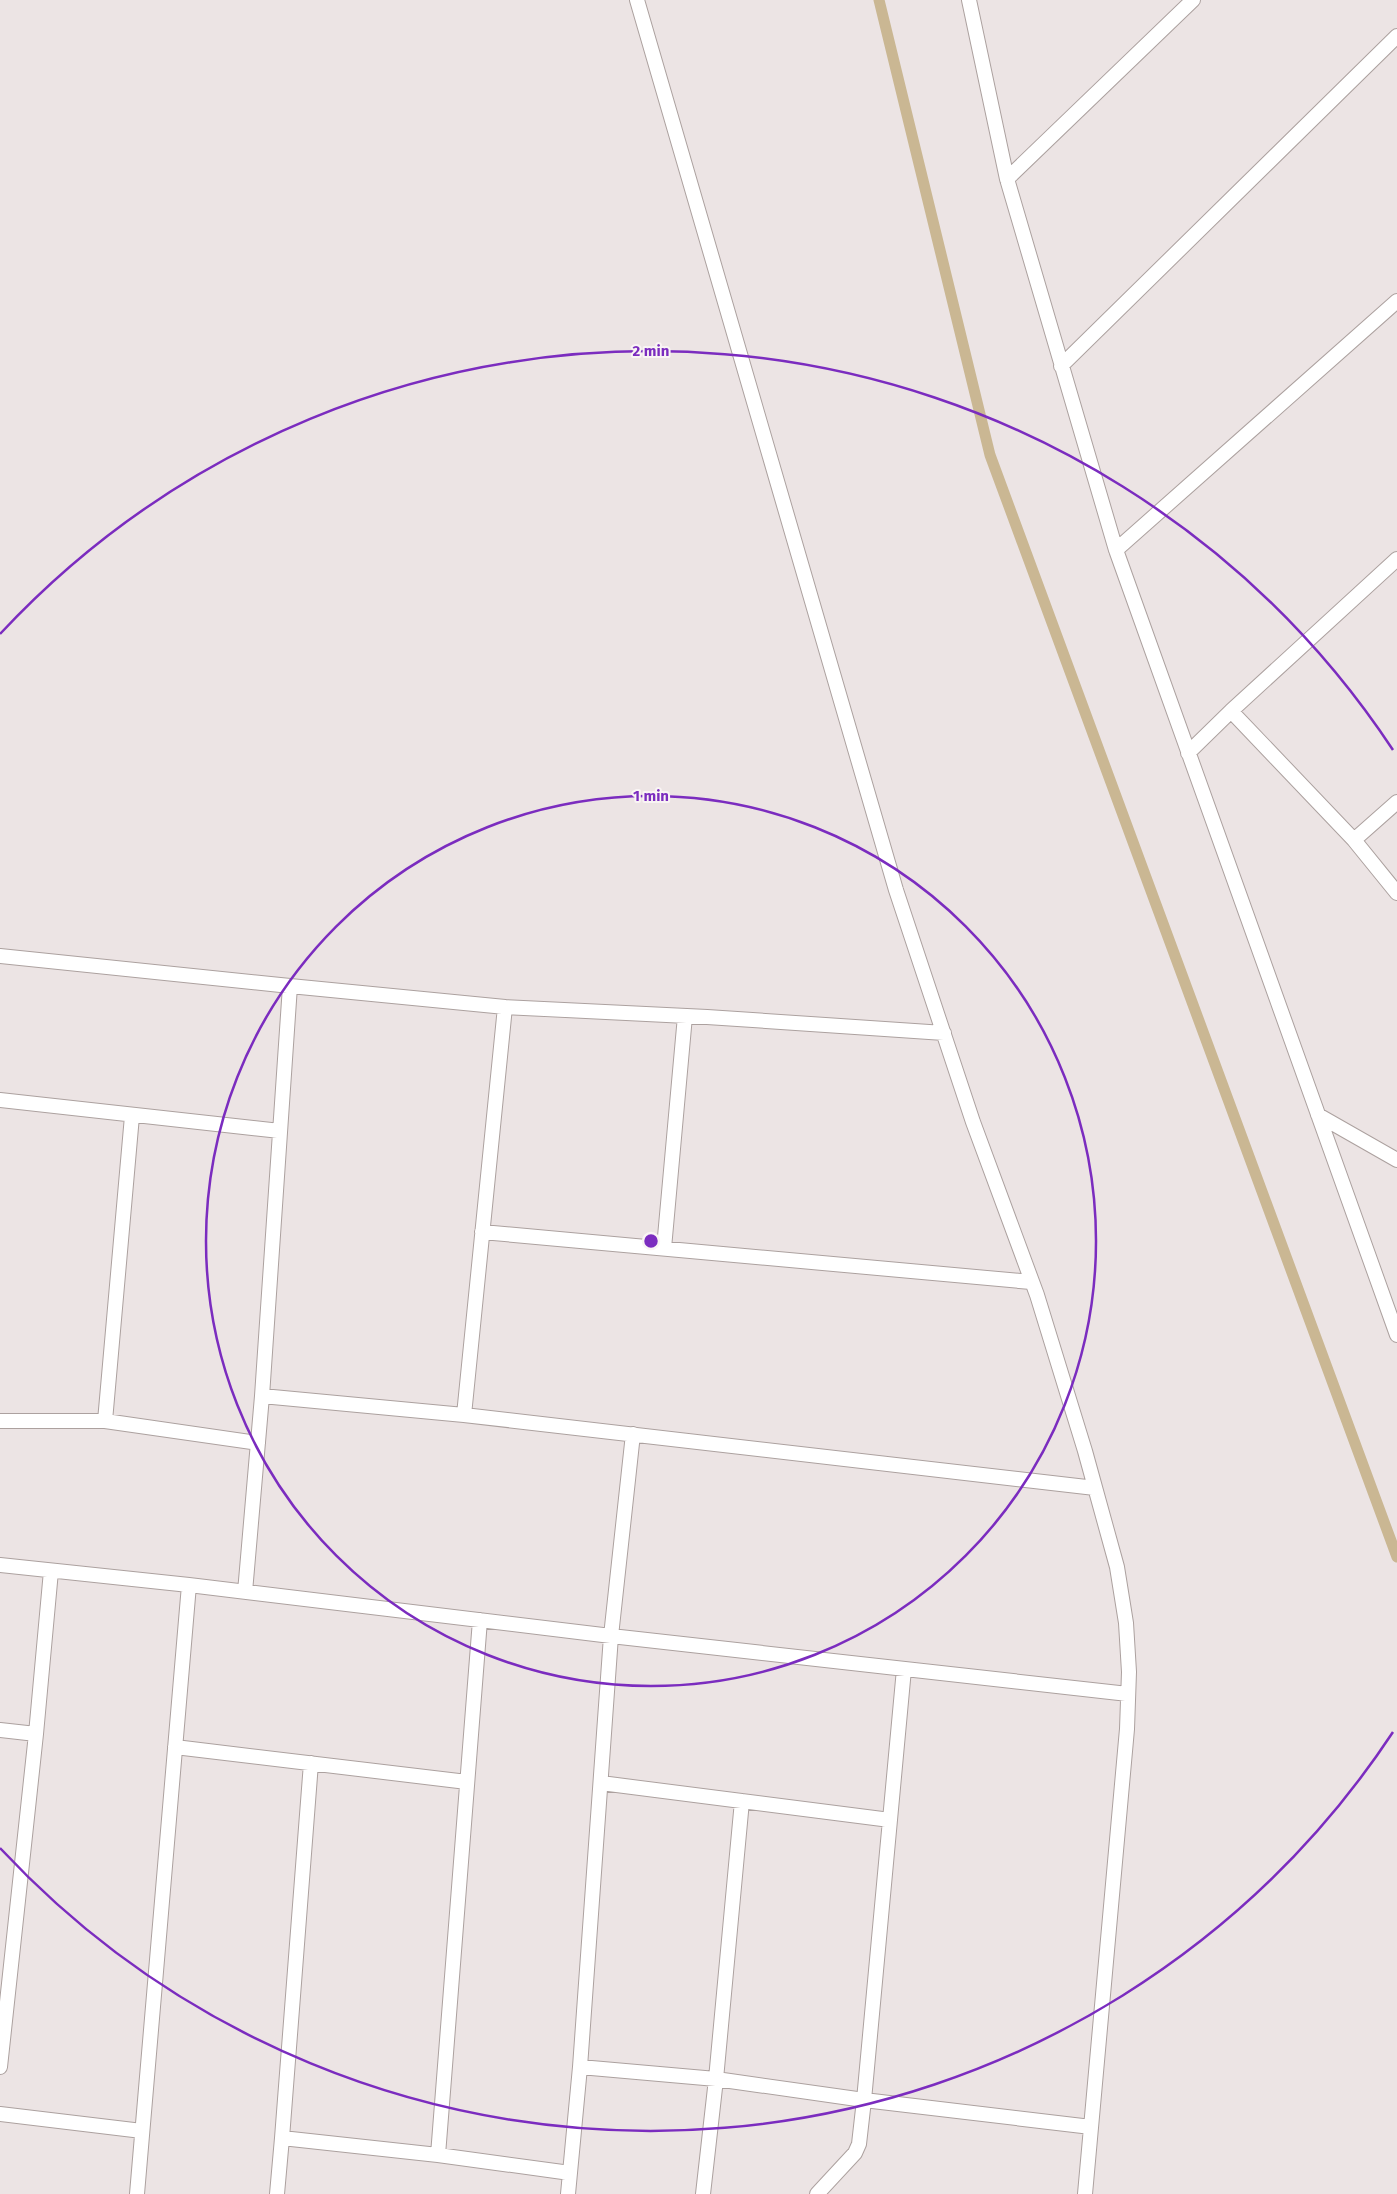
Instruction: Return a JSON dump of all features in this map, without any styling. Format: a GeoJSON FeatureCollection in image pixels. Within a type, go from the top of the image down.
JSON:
{"type":"FeatureCollection","features":[{"type":"Feature","properties":{"kind":"street"},"geometry":{"type":"LineString","coordinates":[[636,0],[896,890],[973,1122],[1031,1282],[1095,1488],[1119,1577],[1126,1623],[1127,1729],[1085,2194]]}},
{"type":"Feature","properties":{"kind":"street"},"geometry":{"type":"LineString","coordinates":[[969,0],[1007,179],[1116,550],[1397,1335]]}},
{"type":"Feature","properties":{"kind":"street"},"geometry":{"type":"LineString","coordinates":[[1007,179],[1193,0]]}},
{"type":"Feature","properties":{"kind":"street"},"geometry":{"type":"LineString","coordinates":[[1061,366],[1397,36]]}},
{"type":"Feature","properties":{"kind":"street"},"geometry":{"type":"LineString","coordinates":[[1116,550],[1397,301]]}},
{"type":"Feature","properties":{"kind":"street"},"geometry":{"type":"LineString","coordinates":[[1188,753],[1231,711],[1397,559]]}},
{"type":"Feature","properties":{"kind":"street"},"geometry":{"type":"LineString","coordinates":[[1231,711],[1354,840],[1397,893]]}},
{"type":"Feature","properties":{"kind":"street"},"geometry":{"type":"LineString","coordinates":[[1354,840],[1397,802]]}},
{"type":"Feature","properties":{"kind":"street"},"geometry":{"type":"LineString","coordinates":[[0,956],[505,1007],[685,1016],[944,1033]]}},
{"type":"Feature","properties":{"kind":"street"},"geometry":{"type":"LineString","coordinates":[[245,1592],[262,1396],[290,986]]}},
{"type":"Feature","properties":{"kind":"street"},"geometry":{"type":"LineString","coordinates":[[464,1415],[505,1007]]}},
{"type":"Feature","properties":{"kind":"street"},"geometry":{"type":"LineString","coordinates":[[664,1248],[685,1016]]}},
{"type":"Feature","properties":{"kind":"street"},"geometry":{"type":"LineString","coordinates":[[0,1100],[280,1131]]}},
{"type":"Feature","properties":{"kind":"street"},"geometry":{"type":"LineString","coordinates":[[1318,1115],[1397,1160]]}},
{"type":"Feature","properties":{"kind":"street"},"geometry":{"type":"LineString","coordinates":[[105,1421],[132,1116]]}},
{"type":"Feature","properties":{"kind":"street"},"geometry":{"type":"LineString","coordinates":[[482,1232],[1031,1282]]}},
{"type":"Feature","properties":{"kind":"street"},"geometry":{"type":"LineString","coordinates":[[262,1396],[464,1415],[1095,1488]]}},
{"type":"Feature","properties":{"kind":"street"},"geometry":{"type":"LineString","coordinates":[[0,1421],[105,1421],[258,1443]]}},
{"type":"Feature","properties":{"kind":"street"},"geometry":{"type":"LineString","coordinates":[[568,2194],[580,2067],[611,1636],[633,1434]]}},
{"type":"Feature","properties":{"kind":"street"},"geometry":{"type":"LineString","coordinates":[[0,1565],[189,1585],[611,1636],[1128,1694]]}},
{"type":"Feature","properties":{"kind":"street"},"geometry":{"type":"LineString","coordinates":[[0,2067],[36,1734],[51,1571]]}},
{"type":"Feature","properties":{"kind":"street"},"geometry":{"type":"LineString","coordinates":[[137,2194],[189,1585]]}},
{"type":"Feature","properties":{"kind":"street"},"geometry":{"type":"LineString","coordinates":[[438,2155],[480,1620]]}},
{"type":"Feature","properties":{"kind":"street"},"geometry":{"type":"LineString","coordinates":[[817,2194],[855,2153],[858,2144],[864,2100],[904,1669]]}},
{"type":"Feature","properties":{"kind":"street"},"geometry":{"type":"LineString","coordinates":[[0,1730],[36,1734]]}},
{"type":"Feature","properties":{"kind":"street"},"geometry":{"type":"LineString","coordinates":[[175,1747],[467,1782]]}},
{"type":"Feature","properties":{"kind":"street"},"geometry":{"type":"LineString","coordinates":[[277,2194],[311,1763]]}},
{"type":"Feature","properties":{"kind":"street"},"geometry":{"type":"LineString","coordinates":[[601,1784],[890,1820]]}},
{"type":"Feature","properties":{"kind":"street"},"geometry":{"type":"LineString","coordinates":[[703,2194],[716,2079],[742,1802]]}},
{"type":"Feature","properties":{"kind":"street"},"geometry":{"type":"LineString","coordinates":[[580,2067],[716,2079],[864,2100],[1091,2127]]}},
{"type":"Feature","properties":{"kind":"street"},"geometry":{"type":"LineString","coordinates":[[0,2114],[142,2131]]}},
{"type":"Feature","properties":{"kind":"street"},"geometry":{"type":"LineString","coordinates":[[282,2138],[438,2155],[570,2173]]}},
{"type":"Feature","properties":{"kind":"waterway"},"geometry":{"type":"LineString","coordinates":[[879,0],[990,455],[1397,1557]]}}]}
